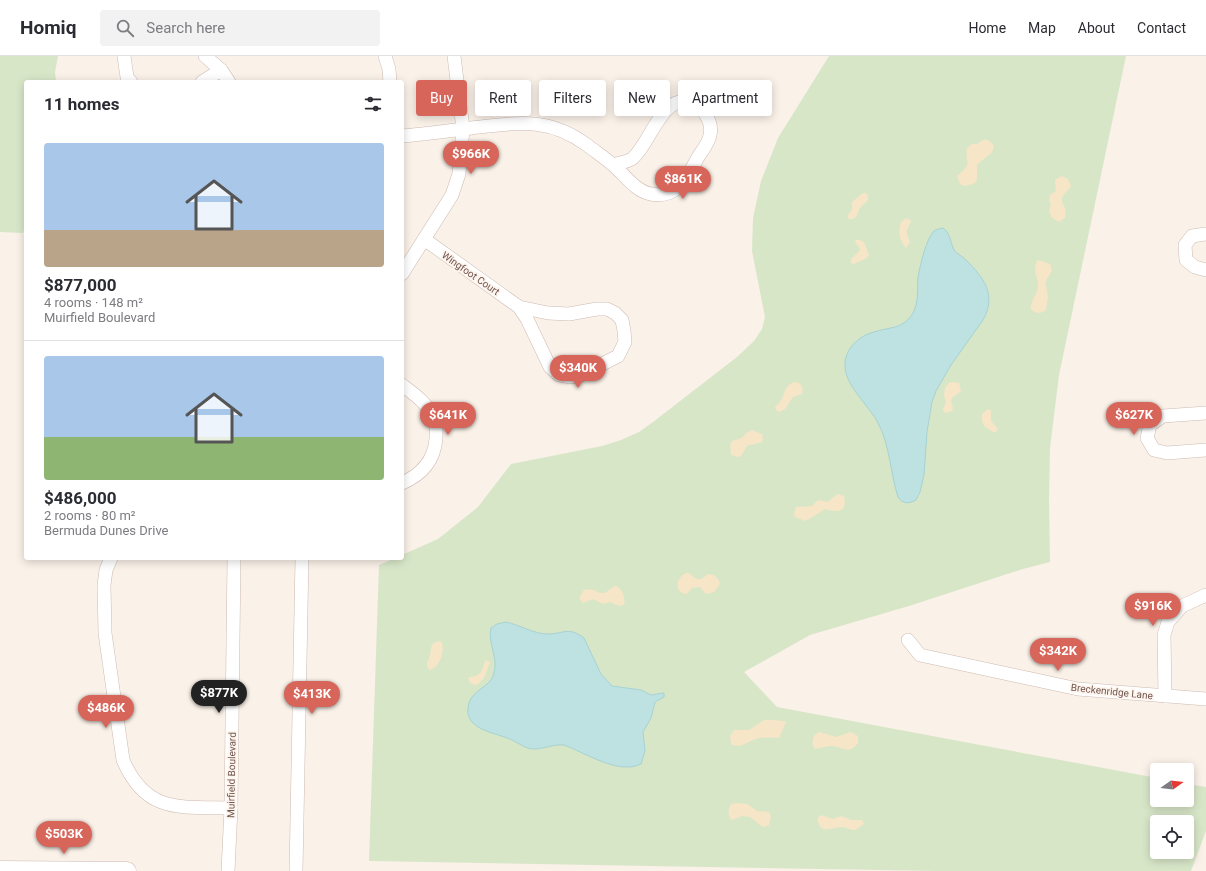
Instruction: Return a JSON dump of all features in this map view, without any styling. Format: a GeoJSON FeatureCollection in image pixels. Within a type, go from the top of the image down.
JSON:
{"type":"FeatureCollection","features":[{"type":"Feature","properties":{"kind":"street"},"geometry":{"type":"LineString","coordinates":[[124,56],[127,77],[129,80]]}},
{"type":"Feature","properties":{"kind":"street"},"geometry":{"type":"LineString","coordinates":[[206,56],[228,80]]}},
{"type":"Feature","properties":{"kind":"street"},"geometry":{"type":"LineString","coordinates":[[385,56],[389,69],[390,80]]}},
{"type":"Feature","properties":{"kind":"street"},"geometry":{"type":"LineString","coordinates":[[404,271],[452,195],[459,174],[463,129],[454,56]]}},
{"type":"Feature","properties":{"kind":"street"},"geometry":{"type":"LineString","coordinates":[[205,80],[220,70]]}},
{"type":"Feature","properties":{"kind":"street"},"geometry":{"type":"LineString","coordinates":[[404,136],[527,123],[554,128],[581,141],[613,165],[641,191],[652,194],[663,194],[673,191],[686,181],[710,136],[708,118],[697,106],[689,102],[672,104],[666,109],[641,148],[632,158],[613,165]]}},
{"type":"Feature","properties":{"kind":"street"},"geometry":{"type":"LineString","coordinates":[[1206,234],[1192,236],[1185,245],[1186,260],[1195,267],[1206,270]]}},
{"type":"Feature","properties":{"kind":"street","name":"Wingfoot Court"},"geometry":{"type":"LineString","coordinates":[[424,240],[519,307],[527,319],[550,367],[559,375],[570,377],[580,376],[618,356],[625,342],[622,320],[608,309],[597,309],[569,314],[548,313],[519,307]]}},
{"type":"Feature","properties":{"kind":"street"},"geometry":{"type":"LineString","coordinates":[[404,386],[417,396],[429,410],[435,421],[436,432],[435,446],[430,461],[423,470],[412,479],[404,482]]}},
{"type":"Feature","properties":{"kind":"street"},"geometry":{"type":"LineString","coordinates":[[1206,413],[1163,416],[1150,425],[1147,438],[1154,450],[1167,453],[1206,450]]}},
{"type":"Feature","properties":{"kind":"street"},"geometry":{"type":"LineString","coordinates":[[109,560],[104,585],[105,633],[123,760],[129,775],[139,787],[151,797],[163,804],[178,807],[231,808]]}},
{"type":"Feature","properties":{"kind":"street","name":"Muirfield Boulevard"},"geometry":{"type":"LineString","coordinates":[[228,871],[231,808],[234,560]]}},
{"type":"Feature","properties":{"kind":"street"},"geometry":{"type":"LineString","coordinates":[[296,871],[302,560]]}},
{"type":"Feature","properties":{"kind":"street"},"geometry":{"type":"LineString","coordinates":[[1165,696],[1164,635],[1168,622],[1182,606],[1206,595]]}},
{"type":"Feature","properties":{"kind":"street","name":"Breckenridge Lane"},"geometry":{"type":"LineString","coordinates":[[908,640],[920,655],[1078,689],[1206,699]]}},
{"type":"Feature","properties":{"kind":"street"},"geometry":{"type":"LineString","coordinates":[[0,870],[127,871]]}},
{"type":"Feature","properties":{"kind":"green space"},"geometry":{"type":"Polygon","coordinates":[[[0,56],[58,56],[55,72],[56,80],[24,80],[24,230],[23,233],[0,232],[0,56]]]}},
{"type":"Feature","properties":{"kind":"green space"},"geometry":{"type":"Polygon","coordinates":[[[829,56],[1126,56],[1059,375],[1050,448],[1050,562],[810,635],[744,672],[777,707],[1150,777],[1150,807],[1194,807],[1194,785],[1206,787],[1206,831],[1191,871],[937,871],[369,861],[379,565],[390,560],[404,560],[404,554],[438,539],[478,507],[511,464],[602,446],[639,432],[737,357],[754,341],[762,329],[765,317],[752,251],[753,218],[761,181],[778,138],[829,56]]]}},
{"type":"Feature","properties":{"kind":"sand"},"geometry":{"type":"Polygon","coordinates":[[[985,139],[991,142],[994,149],[977,165],[977,179],[975,183],[965,186],[960,184],[957,176],[966,168],[968,163],[966,153],[967,148],[972,144],[977,144],[985,139]]]}},
{"type":"Feature","properties":{"kind":"sand"},"geometry":{"type":"Polygon","coordinates":[[[1062,176],[1068,179],[1071,186],[1062,197],[1066,214],[1065,218],[1059,222],[1052,218],[1049,211],[1051,204],[1049,200],[1050,195],[1056,191],[1056,179],[1062,176]]]}},
{"type":"Feature","properties":{"kind":"sand"},"geometry":{"type":"Polygon","coordinates":[[[863,193],[866,193],[868,200],[860,208],[856,217],[849,219],[847,216],[852,210],[852,202],[863,193]]]}},
{"type":"Feature","properties":{"kind":"sand"},"geometry":{"type":"Polygon","coordinates":[[[906,218],[911,222],[907,232],[910,242],[906,248],[899,233],[901,222],[906,218]]]}},
{"type":"Feature","properties":{"kind":"sand"},"geometry":{"type":"Polygon","coordinates":[[[856,240],[864,242],[869,255],[867,258],[854,264],[851,263],[851,259],[860,250],[855,242],[856,240]]]}},
{"type":"Feature","properties":{"kind":"sand"},"geometry":{"type":"Polygon","coordinates":[[[1039,260],[1050,264],[1052,271],[1045,282],[1048,296],[1046,310],[1038,313],[1031,309],[1031,306],[1038,287],[1035,268],[1037,261],[1039,260]]]}},
{"type":"Feature","properties":{"kind":"sand"},"geometry":{"type":"Polygon","coordinates":[[[794,382],[801,385],[803,389],[802,394],[793,397],[785,409],[779,412],[775,407],[782,399],[787,387],[794,382]]]}},
{"type":"Feature","properties":{"kind":"sand"},"geometry":{"type":"Polygon","coordinates":[[[950,382],[959,383],[961,391],[952,398],[952,411],[945,413],[943,409],[946,402],[944,395],[945,388],[950,382]]]}},
{"type":"Feature","properties":{"kind":"sand"},"geometry":{"type":"Polygon","coordinates":[[[988,409],[991,411],[991,421],[998,429],[996,432],[993,432],[985,427],[982,422],[982,414],[988,409]]]}},
{"type":"Feature","properties":{"kind":"sand"},"geometry":{"type":"Polygon","coordinates":[[[752,430],[762,434],[762,442],[747,446],[739,457],[731,455],[730,445],[732,441],[742,438],[746,433],[752,430]]]}},
{"type":"Feature","properties":{"kind":"sand"},"geometry":{"type":"Polygon","coordinates":[[[837,494],[844,496],[845,502],[843,509],[834,511],[825,509],[805,521],[795,517],[794,514],[796,507],[812,506],[818,500],[828,502],[837,494]]]}},
{"type":"Feature","properties":{"kind":"sand"},"geometry":{"type":"Polygon","coordinates":[[[689,573],[698,579],[708,574],[712,575],[717,578],[720,584],[714,592],[708,594],[705,593],[700,587],[692,588],[687,594],[683,593],[678,588],[678,582],[682,575],[689,573]]]}},
{"type":"Feature","properties":{"kind":"sand"},"geometry":{"type":"Polygon","coordinates":[[[616,586],[623,594],[624,605],[619,606],[610,602],[603,604],[593,599],[583,603],[579,598],[584,590],[587,589],[604,593],[616,586]]]}},
{"type":"Feature","properties":{"kind":"sand"},"geometry":{"type":"Polygon","coordinates":[[[441,641],[443,649],[441,658],[437,665],[430,670],[427,667],[427,662],[432,646],[436,642],[441,641]]]}},
{"type":"Feature","properties":{"kind":"sand"},"geometry":{"type":"Polygon","coordinates":[[[486,660],[490,662],[484,678],[477,685],[471,683],[468,678],[480,674],[486,660]]]}},
{"type":"Feature","properties":{"kind":"sand"},"geometry":{"type":"Polygon","coordinates":[[[764,720],[778,720],[786,722],[779,738],[759,738],[740,746],[731,744],[730,736],[734,730],[749,730],[764,720]]]}},
{"type":"Feature","properties":{"kind":"sand"},"geometry":{"type":"Polygon","coordinates":[[[820,732],[836,737],[851,732],[858,736],[858,743],[852,749],[832,746],[815,749],[813,746],[814,738],[816,734],[820,732]]]}},
{"type":"Feature","properties":{"kind":"sand"},"geometry":{"type":"Polygon","coordinates":[[[731,804],[747,804],[757,811],[769,812],[771,817],[769,825],[763,827],[750,817],[742,816],[732,820],[728,812],[729,808],[731,804]]]}},
{"type":"Feature","properties":{"kind":"sand"},"geometry":{"type":"Polygon","coordinates":[[[821,815],[833,819],[841,816],[852,820],[862,820],[864,824],[855,830],[843,827],[824,829],[821,828],[817,819],[821,815]]]}},
{"type":"Feature","properties":{"kind":"water"},"geometry":{"type":"Polygon","coordinates":[[[943,228],[949,235],[954,250],[978,273],[983,280],[989,295],[989,303],[983,320],[951,365],[936,391],[932,402],[927,432],[924,475],[920,492],[916,500],[906,503],[898,497],[885,439],[877,421],[853,388],[846,373],[845,360],[853,344],[858,340],[868,334],[901,325],[913,313],[916,304],[918,277],[928,240],[934,231],[943,228]]]}},
{"type":"Feature","properties":{"kind":"water"},"geometry":{"type":"Polygon","coordinates":[[[506,622],[543,634],[570,631],[579,634],[584,638],[601,674],[612,686],[641,690],[651,695],[664,693],[664,697],[655,702],[651,718],[643,732],[645,751],[641,764],[632,767],[612,765],[564,745],[531,749],[512,740],[481,729],[470,719],[468,712],[471,699],[491,680],[495,670],[490,634],[491,628],[497,624],[506,622]]]}}]}
